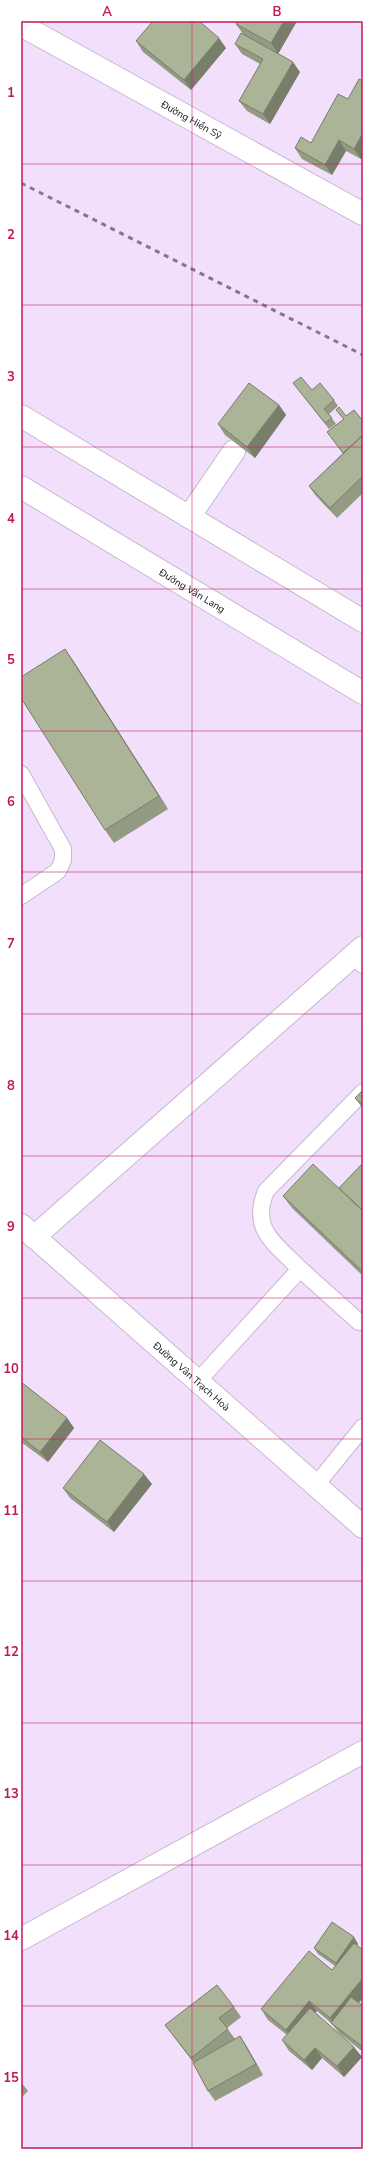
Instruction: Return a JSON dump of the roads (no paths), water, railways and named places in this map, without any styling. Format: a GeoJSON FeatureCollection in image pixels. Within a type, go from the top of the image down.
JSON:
{"type":"FeatureCollection","features":[{"type":"Feature","properties":{"kind":"street","name":"Đường Hiền Sỹ"},"geometry":{"type":"LineString","coordinates":[[21,25],[363,214]]}},
{"type":"Feature","properties":{"kind":"street"},"geometry":{"type":"LineString","coordinates":[[21,416],[363,621]]}},
{"type":"Feature","properties":{"kind":"street"},"geometry":{"type":"LineString","coordinates":[[189,517],[234,451]]}},
{"type":"Feature","properties":{"kind":"street","name":"Đường Văn Lang"},"geometry":{"type":"LineString","coordinates":[[21,487],[363,693]]}},
{"type":"Feature","properties":{"kind":"street"},"geometry":{"type":"LineString","coordinates":[[28,1231],[360,955]]}},
{"type":"Feature","properties":{"kind":"street","name":"Đường Vân Trạch Hoà"},"geometry":{"type":"LineString","coordinates":[[28,1231],[363,1527]]}},
{"type":"Feature","properties":{"kind":"street"},"geometry":{"type":"LineString","coordinates":[[21,1939],[363,1752]]}},
{"type":"Feature","properties":{"kind":"lane"},"geometry":{"type":"LineString","coordinates":[[21,774],[63,849],[63,860],[58,871],[21,896]]}},
{"type":"Feature","properties":{"kind":"lane"},"geometry":{"type":"LineString","coordinates":[[359,1322],[300,1269],[268,1236],[260,1222],[260,1205],[266,1191],[363,1092]]}},
{"type":"Feature","properties":{"kind":"lane"},"geometry":{"type":"LineString","coordinates":[[198,1381],[300,1269]]}},
{"type":"Feature","properties":{"kind":"lane"},"geometry":{"type":"LineString","coordinates":[[316,1485],[363,1427]]}},
{"type":"Feature","properties":{"kind":"railway"},"geometry":{"type":"LineString","coordinates":[[21,183],[363,355]]}}]}
